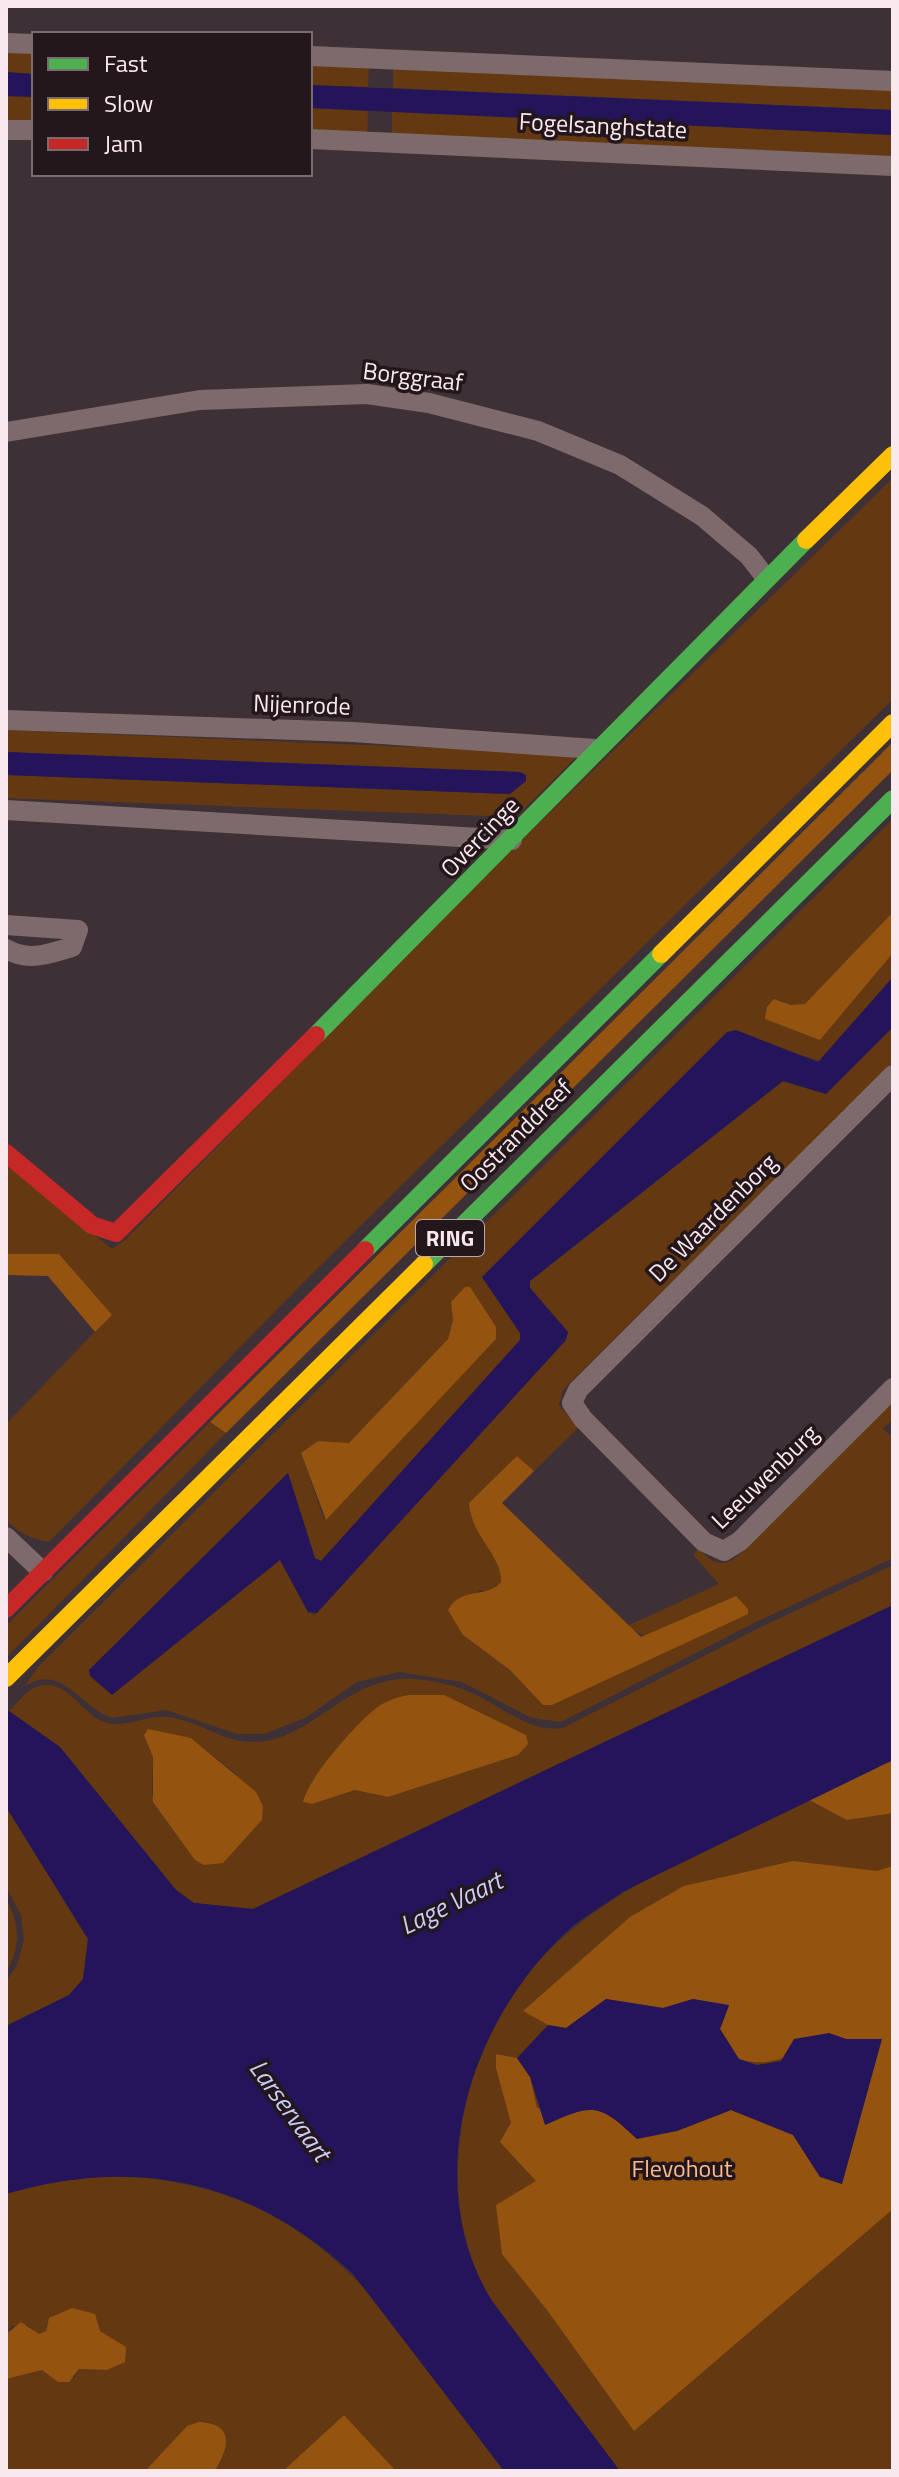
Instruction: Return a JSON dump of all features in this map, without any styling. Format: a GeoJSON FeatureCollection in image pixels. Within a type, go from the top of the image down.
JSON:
{"type":"FeatureCollection","features":[{"type":"Feature","properties":{"kind":"main road","name":"Overcinge"},"geometry":{"type":"LineString","coordinates":[[6,1153],[92,1225],[116,1233],[512,840],[595,749],[893,455]]}},
{"type":"Feature","properties":{"kind":"main road","name":"Oostranddreef"},"geometry":{"type":"LineString","coordinates":[[6,1609],[893,723]]}},
{"type":"Feature","properties":{"kind":"main road","name":"Oostranddreef"},"geometry":{"type":"LineString","coordinates":[[6,1678],[893,799]]}},
{"type":"Feature","properties":{"kind":"street"},"geometry":{"type":"LineString","coordinates":[[6,43],[32,44]]}},
{"type":"Feature","properties":{"kind":"street"},"geometry":{"type":"LineString","coordinates":[[312,56],[893,81]]}},
{"type":"Feature","properties":{"kind":"street"},"geometry":{"type":"LineString","coordinates":[[6,130],[32,130]]}},
{"type":"Feature","properties":{"kind":"street","name":"Fogelsanghstate"},"geometry":{"type":"LineString","coordinates":[[312,139],[893,166]]}},
{"type":"Feature","properties":{"kind":"street","name":"Borggraaf"},"geometry":{"type":"LineString","coordinates":[[6,432],[200,400],[367,394],[429,403],[538,431],[620,465],[702,516],[749,556],[766,578]]}},
{"type":"Feature","properties":{"kind":"street","name":"Nijenrode"},"geometry":{"type":"LineString","coordinates":[[6,720],[353,732],[595,749]]}},
{"type":"Feature","properties":{"kind":"street"},"geometry":{"type":"LineString","coordinates":[[6,810],[512,840]]}},
{"type":"Feature","properties":{"kind":"street"},"geometry":{"type":"LineString","coordinates":[[6,925],[78,930],[72,947],[43,955],[22,958],[6,949]]}},
{"type":"Feature","properties":{"kind":"street","name":"De Waardenborg"},"geometry":{"type":"LineString","coordinates":[[572,1400],[589,1378],[889,1087]]}},
{"type":"Feature","properties":{"kind":"street","name":"Leeuwenburg"},"geometry":{"type":"LineString","coordinates":[[572,1400],[583,1419],[704,1542],[724,1551],[740,1541],[893,1388]]}},
{"type":"Feature","properties":{"kind":"street"},"geometry":{"type":"LineString","coordinates":[[6,1537],[43,1572]]}},
{"type":"Feature","properties":{"kind":"green space"},"geometry":{"type":"Polygon","coordinates":[[[6,49],[32,50],[32,74],[6,72],[6,49]]]}},
{"type":"Feature","properties":{"kind":"green space"},"geometry":{"type":"Polygon","coordinates":[[[312,63],[369,66],[368,87],[312,85],[312,63]]]}},
{"type":"Feature","properties":{"kind":"green space"},"geometry":{"type":"Polygon","coordinates":[[[393,67],[893,89],[893,110],[393,88],[393,67]]]}},
{"type":"Feature","properties":{"kind":"green space"},"geometry":{"type":"Polygon","coordinates":[[[6,96],[32,97],[32,123],[6,121],[6,96]]]}},
{"type":"Feature","properties":{"kind":"green space"},"geometry":{"type":"Polygon","coordinates":[[[312,108],[368,111],[367,138],[312,136],[312,108]]]}},
{"type":"Feature","properties":{"kind":"green space"},"geometry":{"type":"Polygon","coordinates":[[[392,112],[893,135],[893,160],[392,139],[392,112]]]}},
{"type":"Feature","properties":{"kind":"green space"},"geometry":{"type":"Polygon","coordinates":[[[893,478],[893,699],[304,1282],[49,1542],[26,1535],[11,1525],[6,1520],[6,1424],[111,1315],[59,1254],[6,1254],[6,1164],[112,1249],[125,1240],[499,862],[893,478]]]}},
{"type":"Feature","properties":{"kind":"green space"},"geometry":{"type":"Polygon","coordinates":[[[6,730],[579,754],[516,817],[6,798],[6,775],[509,794],[236,763],[6,752],[6,730]]]}},
{"type":"Feature","properties":{"kind":"green space"},"geometry":{"type":"Polygon","coordinates":[[[893,742],[893,770],[226,1433],[210,1422],[893,742]]]}},
{"type":"Feature","properties":{"kind":"green space"},"geometry":{"type":"Polygon","coordinates":[[[893,819],[893,912],[805,1005],[791,1005],[777,999],[820,1040],[893,953],[893,977],[820,1061],[727,1032],[482,1277],[520,1333],[521,1340],[321,1561],[315,1558],[288,1473],[87,1672],[280,1560],[308,1612],[314,1615],[566,1340],[568,1332],[530,1288],[530,1281],[783,1081],[826,1094],[893,1027],[893,1062],[563,1390],[559,1405],[578,1428],[534,1471],[517,1456],[470,1513],[498,1565],[501,1582],[488,1592],[479,1590],[463,1635],[510,1670],[543,1705],[736,1596],[646,1637],[627,1626],[719,1584],[693,1555],[699,1548],[714,1561],[723,1563],[733,1560],[893,1401],[893,1419],[883,1429],[893,1438],[893,1558],[756,1622],[561,1722],[532,1718],[462,1682],[399,1672],[357,1682],[305,1718],[264,1734],[237,1734],[166,1710],[112,1718],[70,1689],[49,1679],[37,1680],[24,1687],[38,1667],[893,819]],[[451,1302],[453,1320],[448,1339],[349,1444],[318,1441],[301,1453],[324,1519],[496,1339],[451,1302]]]}},
{"type":"Feature","properties":{"kind":"green space"},"geometry":{"type":"Polygon","coordinates":[[[893,912],[893,953],[820,1040],[765,1019],[767,1007],[774,999],[791,1005],[805,1004],[893,912]]]}},
{"type":"Feature","properties":{"kind":"green space"},"geometry":{"type":"Polygon","coordinates":[[[6,1254],[59,1254],[112,1315],[95,1332],[48,1276],[6,1275],[6,1254]]]}},
{"type":"Feature","properties":{"kind":"green space"},"geometry":{"type":"Polygon","coordinates":[[[465,1287],[470,1287],[496,1327],[496,1339],[326,1520],[301,1453],[318,1441],[349,1443],[448,1339],[453,1320],[451,1302],[465,1287]]]}},
{"type":"Feature","properties":{"kind":"green space"},"geometry":{"type":"Polygon","coordinates":[[[210,1422],[226,1433],[6,1658],[6,1626],[210,1422]]]}},
{"type":"Feature","properties":{"kind":"green space"},"geometry":{"type":"Polygon","coordinates":[[[517,1456],[534,1471],[502,1503],[641,1637],[736,1596],[748,1609],[748,1614],[552,1705],[543,1705],[510,1670],[463,1635],[448,1610],[460,1598],[489,1590],[501,1582],[497,1563],[475,1525],[469,1503],[517,1456]]]}},
{"type":"Feature","properties":{"kind":"green space"},"geometry":{"type":"Polygon","coordinates":[[[893,1565],[893,1605],[253,1909],[194,1903],[176,1890],[60,1747],[9,1711],[30,1691],[46,1685],[62,1689],[101,1721],[124,1724],[171,1717],[236,1740],[260,1742],[303,1726],[366,1688],[389,1681],[415,1679],[467,1691],[539,1727],[563,1728],[759,1628],[893,1565]],[[191,1738],[153,1757],[152,1795],[237,1775],[191,1738]],[[517,1755],[324,1768],[304,1802],[312,1804],[355,1790],[388,1797],[517,1755]]]}},
{"type":"Feature","properties":{"kind":"green space"},"geometry":{"type":"Polygon","coordinates":[[[409,1695],[444,1695],[526,1735],[528,1744],[518,1755],[388,1797],[355,1790],[312,1804],[303,1802],[324,1765],[359,1724],[382,1704],[409,1695]]]}},
{"type":"Feature","properties":{"kind":"green space"},"geometry":{"type":"Polygon","coordinates":[[[148,1729],[191,1738],[256,1792],[263,1806],[262,1820],[223,1863],[204,1865],[195,1860],[153,1802],[153,1757],[144,1735],[148,1729]]]}},
{"type":"Feature","properties":{"kind":"green space"},"geometry":{"type":"Polygon","coordinates":[[[893,1760],[893,1813],[847,1820],[809,1800],[893,1760]]]}},
{"type":"Feature","properties":{"kind":"green space","name":"Flevohout"},"geometry":{"type":"Polygon","coordinates":[[[893,1777],[893,2471],[620,2471],[492,2301],[473,2261],[462,2219],[458,2176],[461,2131],[477,2062],[505,2005],[541,1959],[585,1919],[691,1856],[808,1800],[826,1809],[893,1777]]]}},
{"type":"Feature","properties":{"kind":"green space"},"geometry":{"type":"Polygon","coordinates":[[[6,1807],[88,1939],[83,1979],[69,1995],[6,2026],[6,1982],[17,1965],[24,1940],[21,1915],[6,1887],[6,1807]]]}},
{"type":"Feature","properties":{"kind":"green space"},"geometry":{"type":"Polygon","coordinates":[[[793,1861],[877,1871],[893,1866],[893,2209],[634,2431],[547,2310],[502,2254],[496,2205],[536,2181],[500,2142],[511,2123],[496,2068],[496,2054],[517,2058],[530,2077],[537,2108],[574,2112],[588,2107],[677,2131],[731,2110],[793,2135],[820,2176],[842,2184],[881,2039],[846,2039],[829,2033],[786,2057],[752,2062],[739,2059],[720,2029],[729,2006],[693,1999],[663,2008],[606,1999],[566,2028],[548,2025],[523,2011],[630,1917],[684,1886],[793,1861]]]}},
{"type":"Feature","properties":{"kind":"green space"},"geometry":{"type":"Polygon","coordinates":[[[6,1899],[14,1917],[17,1936],[6,1972],[6,1899]]]}},
{"type":"Feature","properties":{"kind":"green space"},"geometry":{"type":"Polygon","coordinates":[[[103,2175],[179,2183],[242,2202],[296,2230],[342,2266],[383,2309],[504,2471],[396,2471],[344,2415],[283,2471],[215,2471],[222,2459],[187,2426],[145,2471],[6,2471],[6,2379],[42,2370],[58,2381],[75,2377],[79,2369],[107,2370],[118,2342],[100,2331],[95,2315],[47,2324],[46,2331],[39,2334],[27,2325],[12,2326],[6,2334],[6,2194],[49,2181],[103,2175]]]}},
{"type":"Feature","properties":{"kind":"green space"},"geometry":{"type":"Polygon","coordinates":[[[72,2308],[95,2314],[100,2331],[126,2347],[125,2362],[107,2370],[79,2369],[69,2382],[58,2382],[42,2370],[6,2379],[6,2334],[21,2322],[39,2334],[46,2331],[49,2318],[72,2308]]]}},
{"type":"Feature","properties":{"kind":"green space"},"geometry":{"type":"Polygon","coordinates":[[[344,2415],[396,2471],[283,2471],[344,2415]]]}},
{"type":"Feature","properties":{"kind":"green space"},"geometry":{"type":"Polygon","coordinates":[[[199,2422],[219,2427],[226,2438],[215,2471],[145,2471],[187,2426],[199,2422]]]}},
{"type":"Feature","properties":{"kind":"water"},"geometry":{"type":"Polygon","coordinates":[[[6,72],[32,74],[32,97],[6,96],[6,72]]]}},
{"type":"Feature","properties":{"kind":"water"},"geometry":{"type":"Polygon","coordinates":[[[312,85],[893,110],[893,135],[312,108],[312,85]]]}},
{"type":"Feature","properties":{"kind":"water"},"geometry":{"type":"Polygon","coordinates":[[[6,752],[520,772],[526,775],[526,781],[510,794],[6,775],[6,752]]]}},
{"type":"Feature","properties":{"kind":"water"},"geometry":{"type":"Polygon","coordinates":[[[893,977],[893,1027],[826,1094],[783,1081],[530,1281],[530,1288],[568,1332],[566,1340],[317,1613],[308,1612],[280,1560],[112,1695],[90,1676],[89,1670],[288,1473],[315,1558],[321,1561],[520,1340],[520,1333],[482,1277],[727,1032],[736,1030],[818,1062],[893,977]]]}},
{"type":"Feature","properties":{"kind":"water"},"geometry":{"type":"Polygon","coordinates":[[[893,1605],[893,1760],[624,1891],[583,1919],[560,1938],[527,1975],[500,2017],[479,2062],[464,2110],[457,2159],[459,2208],[470,2256],[492,2301],[620,2471],[504,2471],[353,2274],[314,2242],[275,2216],[233,2197],[191,2184],[147,2178],[101,2177],[6,2194],[6,2026],[69,1995],[83,1979],[88,1939],[6,1807],[6,1709],[60,1747],[176,1890],[194,1903],[253,1909],[893,1605]]]}},
{"type":"Feature","properties":{"kind":"water"},"geometry":{"type":"Polygon","coordinates":[[[606,1999],[663,2008],[693,1999],[729,2005],[720,2029],[739,2059],[757,2065],[781,2061],[794,2039],[829,2033],[846,2039],[882,2039],[842,2184],[820,2177],[793,2135],[731,2110],[677,2131],[637,2139],[613,2119],[595,2110],[574,2113],[545,2125],[530,2077],[517,2058],[548,2025],[566,2028],[606,1999]]]}},
{"type":"Feature","properties":{"kind":"traffic: fast"},"geometry":{"type":"LineString","coordinates":[[316,1035],[806,540]]}},
{"type":"Feature","properties":{"kind":"traffic: fast"},"geometry":{"type":"LineString","coordinates":[[424,1264],[893,799]]}},
{"type":"Feature","properties":{"kind":"traffic: fast"},"geometry":{"type":"LineString","coordinates":[[365,1250],[661,954]]}},
{"type":"Feature","properties":{"kind":"traffic: slow"},"geometry":{"type":"LineString","coordinates":[[806,540],[893,455]]}},
{"type":"Feature","properties":{"kind":"traffic: slow"},"geometry":{"type":"LineString","coordinates":[[661,954],[893,723]]}},
{"type":"Feature","properties":{"kind":"traffic: slow"},"geometry":{"type":"LineString","coordinates":[[6,1678],[424,1264]]}},
{"type":"Feature","properties":{"kind":"traffic: jam"},"geometry":{"type":"LineString","coordinates":[[6,1153],[92,1225],[116,1233],[316,1035]]}},
{"type":"Feature","properties":{"kind":"traffic: jam"},"geometry":{"type":"LineString","coordinates":[[6,1609],[365,1250]]}},
{"type":"Feature","properties":{"kind":"water label","name":"Lage Vaart"},"geometry":{"type":"Point","coordinates":[451,1903]}},
{"type":"Feature","properties":{"kind":"water label","name":"Larservaart"},"geometry":{"type":"Point","coordinates":[290,2110]}}]}
